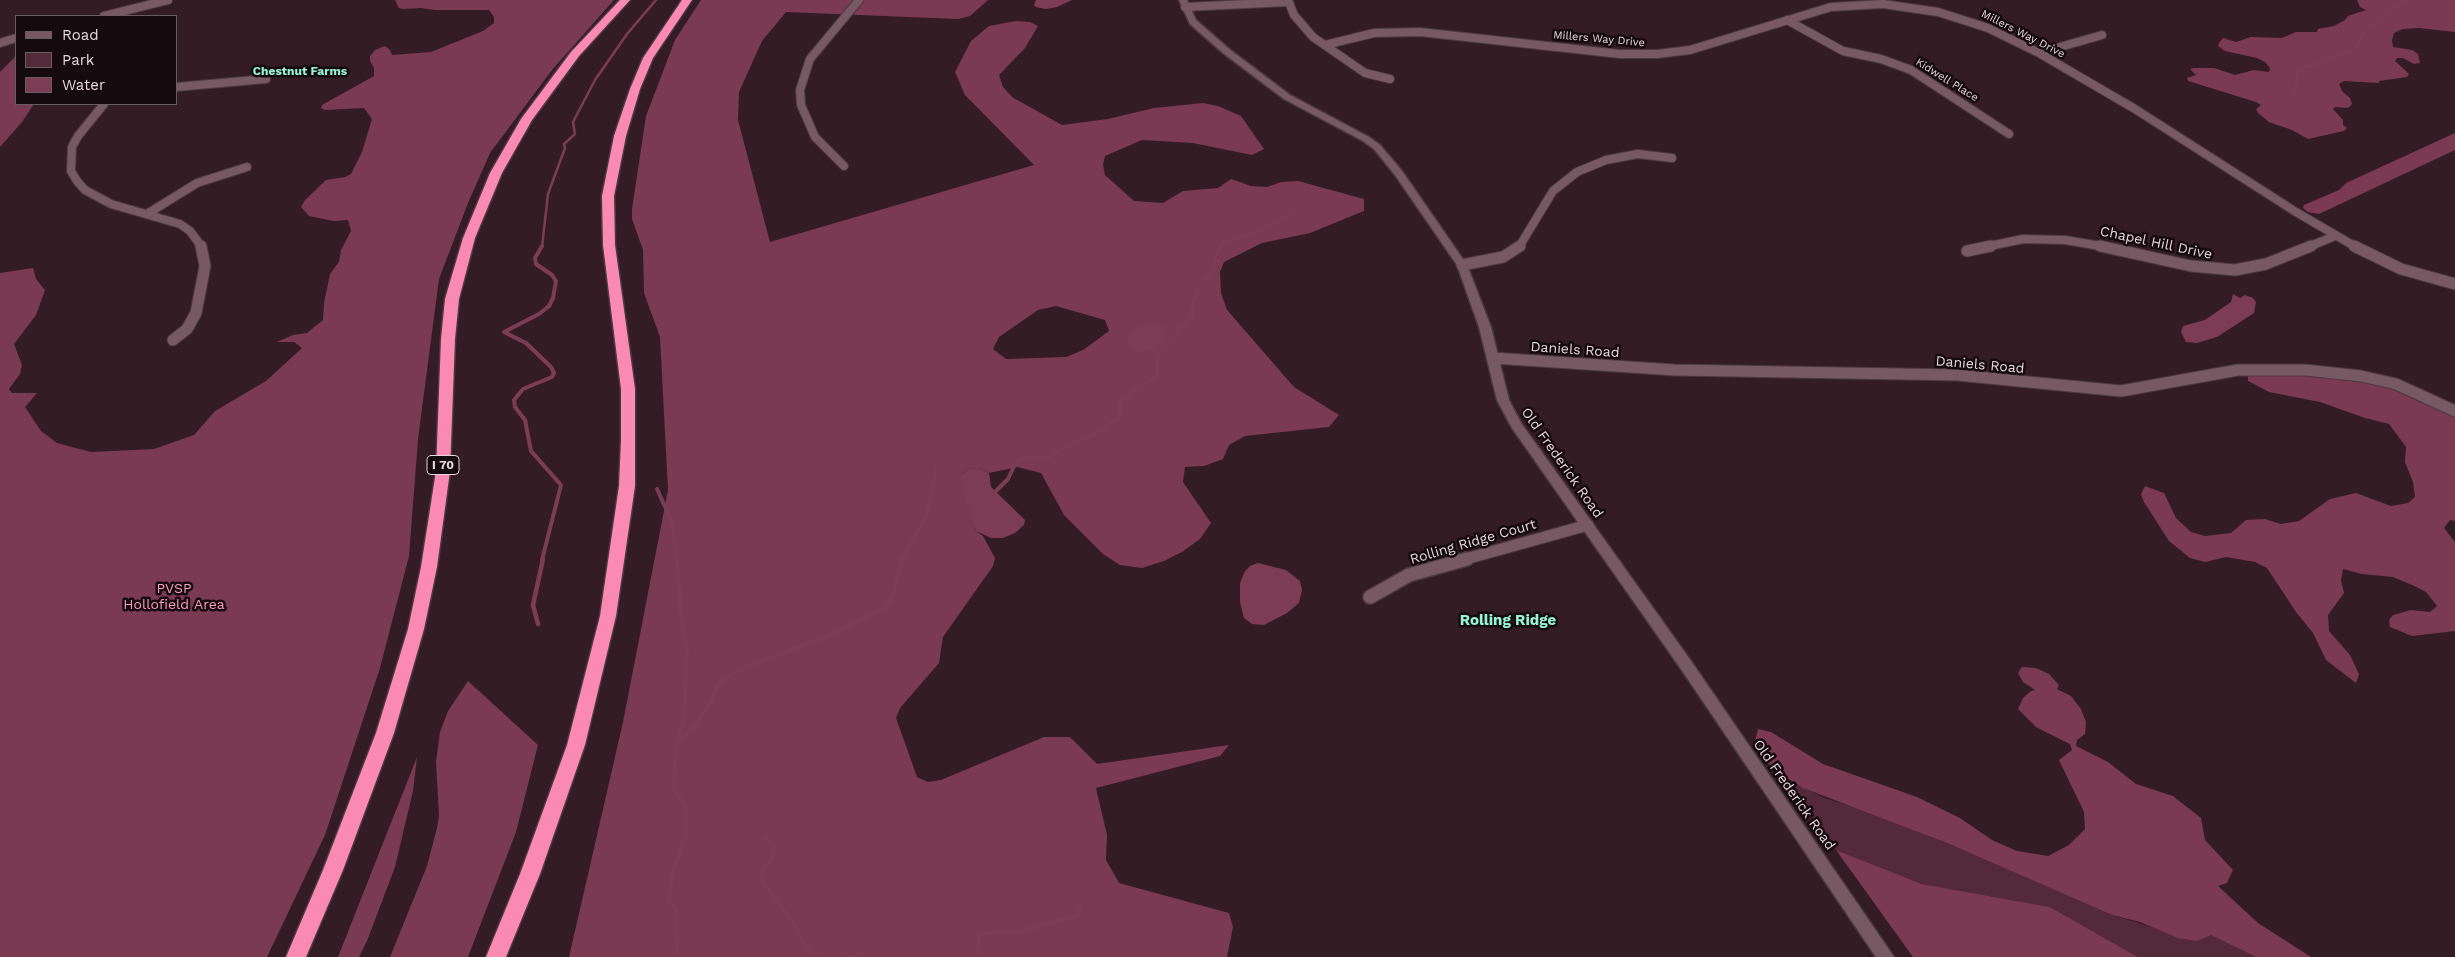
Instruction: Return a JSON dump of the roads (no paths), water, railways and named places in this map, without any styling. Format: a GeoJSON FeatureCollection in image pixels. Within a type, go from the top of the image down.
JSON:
{"type":"FeatureCollection","features":[{"type":"Feature","properties":{"kind":"highway","name":"I 70"},"geometry":{"type":"LineString","coordinates":[[296,957],[334,870],[385,733],[416,629],[431,557],[443,471],[448,339],[452,299],[469,238],[496,173],[527,119],[575,54],[625,0]]}},
{"type":"Feature","properties":{"kind":"highway"},"geometry":{"type":"LineString","coordinates":[[496,957],[530,874],[576,745],[608,616],[627,486],[628,440],[628,389],[609,245],[608,196],[620,136],[635,89],[648,58],[687,0]]}},
{"type":"Feature","properties":{"kind":"street"},"geometry":{"type":"LineString","coordinates":[[108,15],[168,0]]}},
{"type":"Feature","properties":{"kind":"street"},"geometry":{"type":"LineString","coordinates":[[844,166],[815,137],[801,105],[800,90],[810,59],[847,12],[859,0]]}},
{"type":"Feature","properties":{"kind":"street"},"geometry":{"type":"LineString","coordinates":[[1184,3],[1288,1],[1294,15],[1302,26],[1325,45],[1365,73],[1390,79]]}},
{"type":"Feature","properties":{"kind":"street","name":"Old Frederick Road"},"geometry":{"type":"LineString","coordinates":[[1184,3],[1193,22],[1270,85],[1304,107],[1354,132],[1377,147],[1399,173],[1462,265],[1474,293],[1493,358],[1500,391],[1510,415],[1886,957]]}},
{"type":"Feature","properties":{"kind":"street","name":"Millers Way Drive"},"geometry":{"type":"LineString","coordinates":[[1325,45],[1374,34],[1412,32],[1620,54],[1657,54],[1690,50],[1824,9],[1846,5],[1883,4],[1910,7],[1973,21],[2039,53],[2135,109],[2335,236],[2401,269],[2455,284]]}},
{"type":"Feature","properties":{"kind":"street","name":"Kidwell Place"},"geometry":{"type":"LineString","coordinates":[[1787,20],[1836,48],[1889,61],[1911,70],[2009,134]]}},
{"type":"Feature","properties":{"kind":"street"},"geometry":{"type":"LineString","coordinates":[[2039,53],[2102,35]]}},
{"type":"Feature","properties":{"kind":"street"},"geometry":{"type":"LineString","coordinates":[[0,43],[15,38]]}},
{"type":"Feature","properties":{"kind":"street"},"geometry":{"type":"LineString","coordinates":[[178,87],[266,79]]}},
{"type":"Feature","properties":{"kind":"street"},"geometry":{"type":"LineString","coordinates":[[103,105],[78,136],[70,159],[72,171],[85,190],[96,197],[180,224],[190,231],[202,247],[205,266],[194,320],[173,340]]}},
{"type":"Feature","properties":{"kind":"street"},"geometry":{"type":"LineString","coordinates":[[1462,265],[1502,257],[1519,247],[1524,242],[1553,191],[1577,172],[1606,160],[1638,154],[1672,158]]}},
{"type":"Feature","properties":{"kind":"street"},"geometry":{"type":"LineString","coordinates":[[147,214],[197,183],[247,167]]}},
{"type":"Feature","properties":{"kind":"street","name":"Chapel Hill Drive"},"geometry":{"type":"LineString","coordinates":[[1967,251],[2023,239],[2065,240],[2087,243],[2191,266],[2235,270],[2266,264],[2335,236]]}},
{"type":"Feature","properties":{"kind":"street","name":"Daniels Road"},"geometry":{"type":"LineString","coordinates":[[1493,358],[1676,370],[1957,375],[2121,391],[2238,370],[2305,370],[2361,376],[2396,384],[2426,396],[2455,411]]}},
{"type":"Feature","properties":{"kind":"street","name":"Rolling Ridge Court"},"geometry":{"type":"LineString","coordinates":[[1370,597],[1409,575],[1588,525]]}},
{"type":"Feature","properties":{"kind":"water"},"geometry":{"type":"Polygon","coordinates":[[[1036,0],[1072,0],[1057,7],[1046,9],[1036,7],[1034,5],[1036,0]]]}},
{"type":"Feature","properties":{"kind":"water"},"geometry":{"type":"Polygon","coordinates":[[[2233,294],[2240,298],[2245,295],[2253,298],[2256,302],[2254,313],[2217,337],[2197,343],[2186,342],[2181,332],[2183,326],[2205,320],[2231,302],[2233,294]]]}},
{"type":"Feature","properties":{"kind":"water"},"geometry":{"type":"Polygon","coordinates":[[[1152,321],[1167,328],[1167,335],[1161,344],[1153,350],[1139,352],[1130,349],[1126,343],[1130,335],[1141,326],[1152,321]]]}},
{"type":"Feature","properties":{"kind":"water"},"geometry":{"type":"Polygon","coordinates":[[[978,468],[989,473],[991,487],[1025,520],[1024,525],[1015,533],[1003,538],[991,538],[976,531],[961,484],[961,475],[970,469],[978,468]]]}},
{"type":"Feature","properties":{"kind":"water"},"geometry":{"type":"Polygon","coordinates":[[[1258,563],[1286,570],[1300,581],[1302,590],[1299,603],[1287,613],[1264,625],[1252,624],[1244,618],[1240,602],[1240,583],[1245,571],[1250,566],[1258,563]]]}},
{"type":"Feature","properties":{"kind":"waterway"},"geometry":{"type":"LineString","coordinates":[[542,247],[548,194],[565,148],[564,144],[575,134],[573,122],[595,80],[627,34],[656,0]]}},
{"type":"Feature","properties":{"kind":"waterway"},"geometry":{"type":"LineString","coordinates":[[2285,103],[2295,93],[2297,75],[2302,69],[2355,50],[2364,32],[2405,0]]}},
{"type":"Feature","properties":{"kind":"waterway"},"geometry":{"type":"LineString","coordinates":[[1220,247],[1222,243],[1248,235],[1279,221],[1299,204]]}},
{"type":"Feature","properties":{"kind":"waterway"},"geometry":{"type":"LineString","coordinates":[[542,246],[535,258],[536,264],[552,275],[556,281],[553,298],[549,306],[539,314],[504,332],[526,343],[551,367],[554,373],[552,377],[523,389],[514,400],[515,407],[525,420],[531,451],[561,485],[542,560]]}},
{"type":"Feature","properties":{"kind":"waterway"},"geometry":{"type":"LineString","coordinates":[[1205,280],[1215,269],[1216,255],[1221,246]]}},
{"type":"Feature","properties":{"kind":"waterway"},"geometry":{"type":"LineString","coordinates":[[995,492],[1008,479],[1015,464],[1025,457],[1048,458],[1073,443],[1089,437],[1120,417],[1120,401],[1157,375],[1158,354],[1179,334],[1178,328],[1192,317],[1193,302],[1198,292]]}},
{"type":"Feature","properties":{"kind":"waterway"},"geometry":{"type":"LineString","coordinates":[[902,560],[927,514],[936,469]]}},
{"type":"Feature","properties":{"kind":"waterway"},"geometry":{"type":"LineString","coordinates":[[657,489],[672,522],[677,560]]}},
{"type":"Feature","properties":{"kind":"waterway"},"geometry":{"type":"LineString","coordinates":[[538,624],[533,605],[543,559]]}},
{"type":"Feature","properties":{"kind":"waterway"},"geometry":{"type":"LineString","coordinates":[[677,559],[681,616],[687,650],[684,721],[676,742],[674,789],[686,808],[686,837],[672,874],[669,900],[676,909],[677,957]]}},
{"type":"Feature","properties":{"kind":"waterway"},"geometry":{"type":"LineString","coordinates":[[678,740],[693,729],[712,700],[717,686],[724,679],[743,668],[823,638],[885,607],[893,595],[902,559]]}},
{"type":"Feature","properties":{"kind":"waterway"},"geometry":{"type":"LineString","coordinates":[[766,838],[775,847],[771,860],[761,872],[764,884],[797,928],[803,943],[818,957]]}},
{"type":"Feature","properties":{"kind":"waterway"},"geometry":{"type":"LineString","coordinates":[[978,957],[979,936],[987,933],[1017,932],[1077,916],[1080,904]]}},
{"type":"Feature","properties":{"kind":"waterway"},"geometry":{"type":"LineString","coordinates":[[847,957],[862,954],[864,957]]}},
{"type":"Feature","properties":{"kind":"district","name":"Chestnut Farms"},"geometry":{"type":"Point","coordinates":[300,71]}},
{"type":"Feature","properties":{"kind":"district","name":"Rolling Ridge"},"geometry":{"type":"Point","coordinates":[1508,621]}},
{"type":"Feature","properties":{"kind":"park label","name":"PVSP Hollofield Area"},"geometry":{"type":"Point","coordinates":[174,598]}}]}
